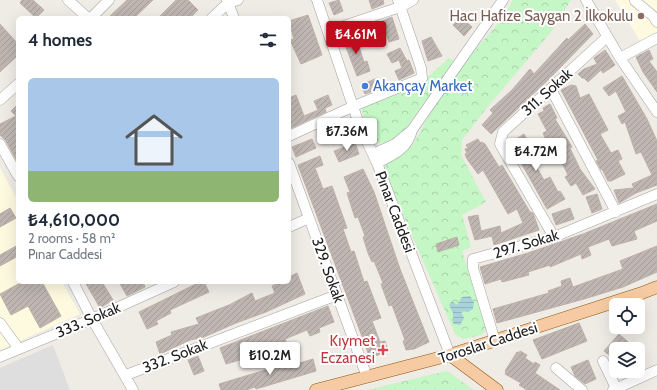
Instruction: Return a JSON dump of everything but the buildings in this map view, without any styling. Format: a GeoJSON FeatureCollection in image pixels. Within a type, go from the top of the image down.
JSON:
{"type":"FeatureCollection","features":[{"type":"Feature","properties":{"kind":"main road","name":"Toroslar Caddesi"},"geometry":{"type":"LineString","coordinates":[[316,390],[450,356],[642,294],[657,287]]}},
{"type":"Feature","properties":{"kind":"main road"},"geometry":{"type":"LineString","coordinates":[[450,356],[497,390]]}},
{"type":"Feature","properties":{"kind":"street"},"geometry":{"type":"LineString","coordinates":[[68,0],[87,16]]}},
{"type":"Feature","properties":{"kind":"street"},"geometry":{"type":"LineString","coordinates":[[91,16],[109,0]]}},
{"type":"Feature","properties":{"kind":"street","name":"Pınar Caddesi"},"geometry":{"type":"LineString","coordinates":[[317,0],[329,31],[360,127],[375,158],[450,356]]}},
{"type":"Feature","properties":{"kind":"street"},"geometry":{"type":"LineString","coordinates":[[329,31],[413,0]]}},
{"type":"Feature","properties":{"kind":"street"},"geometry":{"type":"LineString","coordinates":[[375,158],[400,151],[410,141],[412,130],[504,0]]}},
{"type":"Feature","properties":{"kind":"street"},"geometry":{"type":"LineString","coordinates":[[586,0],[620,58],[657,112]]}},
{"type":"Feature","properties":{"kind":"street"},"geometry":{"type":"LineString","coordinates":[[214,16],[231,1]]}},
{"type":"Feature","properties":{"kind":"street"},"geometry":{"type":"LineString","coordinates":[[231,1],[234,16]]}},
{"type":"Feature","properties":{"kind":"street"},"geometry":{"type":"LineString","coordinates":[[635,1],[653,16],[657,22]]}},
{"type":"Feature","properties":{"kind":"street"},"geometry":{"type":"LineString","coordinates":[[291,135],[354,106],[422,78],[421,68],[399,4]]}},
{"type":"Feature","properties":{"kind":"street","name":"311. Sokak"},"geometry":{"type":"LineString","coordinates":[[554,237],[500,144],[503,132],[607,37]]}},
{"type":"Feature","properties":{"kind":"street"},"geometry":{"type":"LineString","coordinates":[[620,58],[657,38]]}},
{"type":"Feature","properties":{"kind":"street"},"geometry":{"type":"LineString","coordinates":[[0,100],[16,86]]}},
{"type":"Feature","properties":{"kind":"street"},"geometry":{"type":"LineString","coordinates":[[551,89],[616,212]]}},
{"type":"Feature","properties":{"kind":"street"},"geometry":{"type":"LineString","coordinates":[[0,144],[16,172]]}},
{"type":"Feature","properties":{"kind":"street","name":"329. Sokak"},"geometry":{"type":"LineString","coordinates":[[291,168],[367,377]]}},
{"type":"Feature","properties":{"kind":"street","name":"297. Sokak"},"geometry":{"type":"LineString","coordinates":[[495,341],[473,268],[473,259],[554,237],[657,194]]}},
{"type":"Feature","properties":{"kind":"street"},"geometry":{"type":"LineString","coordinates":[[291,226],[309,218]]}},
{"type":"Feature","properties":{"kind":"street"},"geometry":{"type":"LineString","coordinates":[[74,284],[92,319],[126,375],[133,390]]}},
{"type":"Feature","properties":{"kind":"street","name":"333. Sokak"},"geometry":{"type":"LineString","coordinates":[[0,356],[92,319],[156,286]]}},
{"type":"Feature","properties":{"kind":"street","name":"332. Sokak"},"geometry":{"type":"LineString","coordinates":[[126,375],[337,295]]}},
{"type":"Feature","properties":{"kind":"street"},"geometry":{"type":"LineString","coordinates":[[0,323],[19,349]]}},
{"type":"Feature","properties":{"kind":"street"},"geometry":{"type":"LineString","coordinates":[[603,361],[614,389],[657,370]]}},
{"type":"Feature","properties":{"kind":"street"},"geometry":{"type":"LineString","coordinates":[[556,368],[582,390]]}},
{"type":"Feature","properties":{"kind":"shaded area","name":"Hacı Hafize Saygan 2 İlkokulu"},"geometry":{"type":"Polygon","coordinates":[[[615,0],[657,0],[657,33],[640,41],[615,0]]]}},
{"type":"Feature","properties":{"kind":"shaded area"},"geometry":{"type":"Polygon","coordinates":[[[0,168],[16,197],[16,284],[63,284],[80,314],[0,350],[0,168]]]}},
{"type":"Feature","properties":{"kind":"shaded area"},"geometry":{"type":"Polygon","coordinates":[[[53,345],[70,390],[0,390],[0,368],[53,345]]]}},
{"type":"Feature","properties":{"kind":"green space"},"geometry":{"type":"Polygon","coordinates":[[[513,0],[571,0],[551,32],[485,110],[462,140],[461,155],[486,202],[462,215],[471,247],[462,251],[486,330],[481,335],[463,339],[455,334],[383,169],[389,161],[413,145],[428,117],[445,91],[471,55],[502,19],[513,0]]]}},
{"type":"Feature","properties":{"kind":"green space"},"geometry":{"type":"Polygon","coordinates":[[[449,58],[454,61],[402,134],[389,144],[375,142],[366,125],[361,106],[419,85],[449,58]]]}},
{"type":"Feature","properties":{"kind":"green space"},"geometry":{"type":"Polygon","coordinates":[[[447,371],[474,390],[366,390],[447,371]]]}},
{"type":"Feature","properties":{"kind":"water"},"geometry":{"type":"Polygon","coordinates":[[[470,296],[474,302],[473,309],[468,312],[461,311],[464,318],[460,325],[453,324],[453,313],[449,305],[452,301],[457,305],[462,297],[470,296]]]}},
{"type":"Feature","properties":{"kind":"place","name":"Hacı Hafize Saygan 2 İlkokulu"},"geometry":{"type":"Point","coordinates":[641,16]}},
{"type":"Feature","properties":{"kind":"place","name":"Akançay Market"},"geometry":{"type":"Point","coordinates":[365,86]}},
{"type":"Feature","properties":{"kind":"place","name":"Kıymet Eczanesi"},"geometry":{"type":"Point","coordinates":[383,350]}}]}
